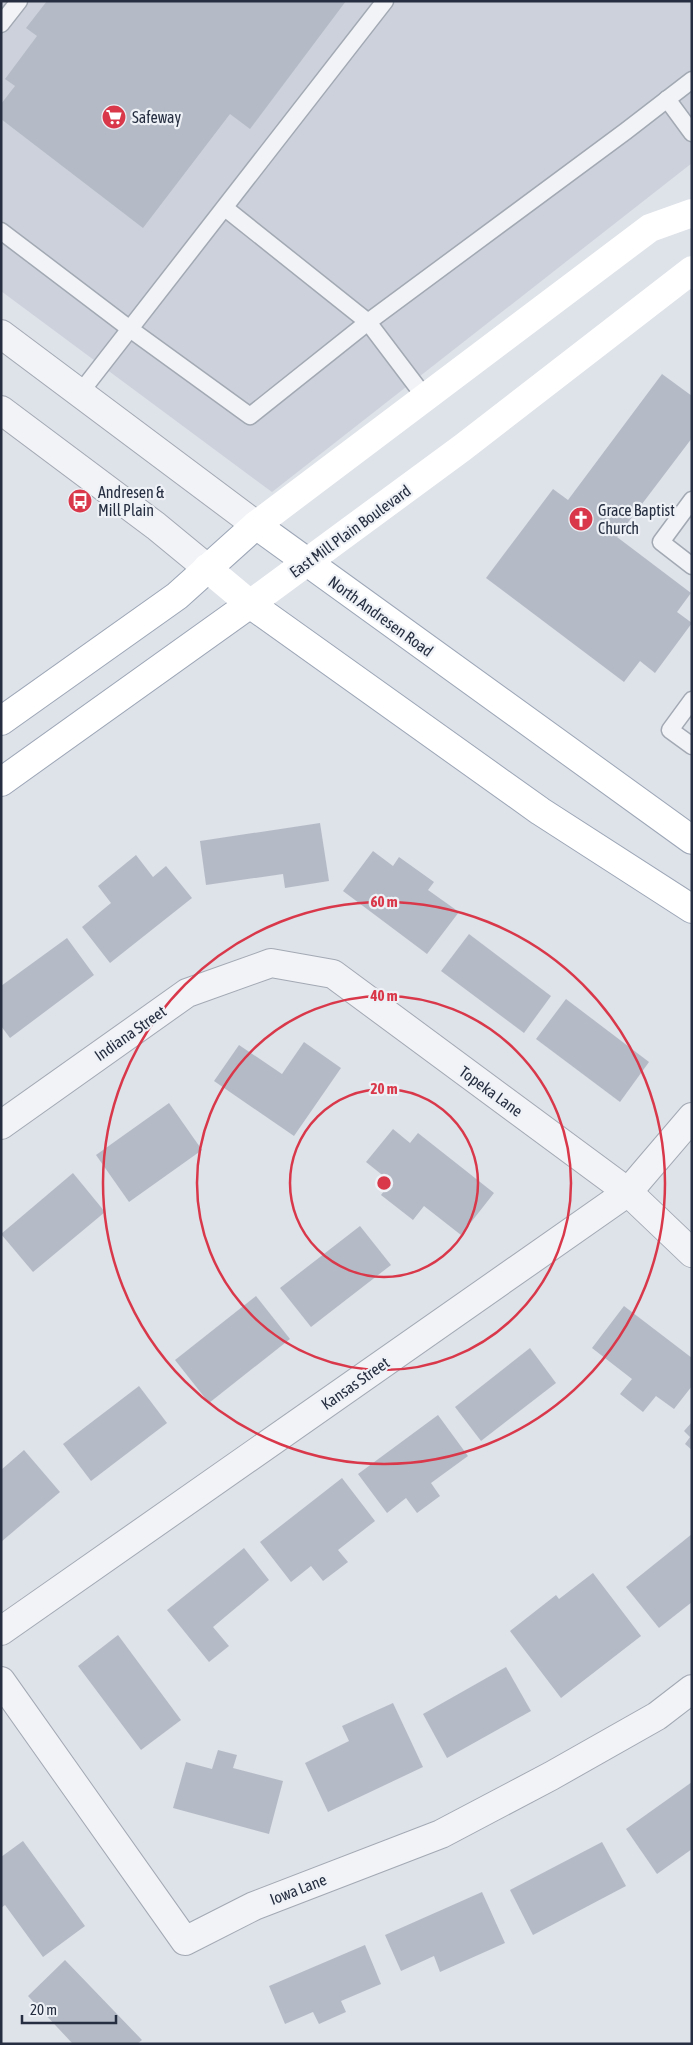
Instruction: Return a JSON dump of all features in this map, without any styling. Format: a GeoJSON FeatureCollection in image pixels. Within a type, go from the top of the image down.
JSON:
{"type":"FeatureCollection","features":[{"type":"Feature","properties":{"kind":"main road"},"geometry":{"type":"LineString","coordinates":[[1,721],[178,596],[256,524],[650,228],[692,213]]}},
{"type":"Feature","properties":{"kind":"main road","name":"East Mill Plain Boulevard"},"geometry":{"type":"LineString","coordinates":[[1,782],[307,563],[462,448],[692,270]]}},
{"type":"Feature","properties":{"kind":"main road","name":"North Andresen Road"},"geometry":{"type":"LineString","coordinates":[[256,524],[307,563],[692,840]]}},
{"type":"Feature","properties":{"kind":"main road"},"geometry":{"type":"LineString","coordinates":[[207,568],[250,604],[540,811],[692,909]]}},
{"type":"Feature","properties":{"kind":"street","name":"North Andresen Road"},"geometry":{"type":"LineString","coordinates":[[1,334],[256,524]]}},
{"type":"Feature","properties":{"kind":"street"},"geometry":{"type":"LineString","coordinates":[[1,410],[156,526],[207,568]]}},
{"type":"Feature","properties":{"kind":"street","name":"Indiana Street"},"geometry":{"type":"LineString","coordinates":[[1,1125],[187,993],[271,964]]}},
{"type":"Feature","properties":{"kind":"street","name":"Topeka Lane"},"geometry":{"type":"LineString","coordinates":[[271,964],[333,974],[628,1192],[692,1253]]}},
{"type":"Feature","properties":{"kind":"street","name":"Kansas Street"},"geometry":{"type":"LineString","coordinates":[[1,1631],[628,1192],[692,1117]]}},
{"type":"Feature","properties":{"kind":"street","name":"Iowa Lane"},"geometry":{"type":"LineString","coordinates":[[1,1681],[185,1941],[254,1906],[441,1834],[551,1776],[657,1716],[692,1689]]}},
{"type":"Feature","properties":{"kind":"lane"},"geometry":{"type":"LineString","coordinates":[[1,24],[19,1]]}},
{"type":"Feature","properties":{"kind":"lane"},"geometry":{"type":"LineString","coordinates":[[80,393],[385,1]]}},
{"type":"Feature","properties":{"kind":"lane"},"geometry":{"type":"LineString","coordinates":[[1,232],[250,416],[368,322],[692,80]]}},
{"type":"Feature","properties":{"kind":"lane"},"geometry":{"type":"LineString","coordinates":[[667,99],[692,133]]}},
{"type":"Feature","properties":{"kind":"lane"},"geometry":{"type":"LineString","coordinates":[[225,208],[368,322],[424,396]]}},
{"type":"Feature","properties":{"kind":"lane"},"geometry":{"type":"LineString","coordinates":[[692,500],[660,542],[692,566]]}},
{"type":"Feature","properties":{"kind":"lane"},"geometry":{"type":"LineString","coordinates":[[692,700],[670,730],[692,746]]}},
{"type":"Feature","properties":{"kind":"shaded area"},"geometry":{"type":"Polygon","coordinates":[[[2,1],[692,1],[692,163],[272,492],[1,291],[2,1]]]}},
{"type":"Feature","properties":{"kind":"building","name":"Safeway"},"geometry":{"type":"Polygon","coordinates":[[[47,1],[346,1],[250,129],[230,114],[143,228],[1,119],[1,104],[15,86],[5,79],[37,36],[26,28],[47,1]]]}},
{"type":"Feature","properties":{"kind":"building","name":"Grace Baptist Church"},"geometry":{"type":"Polygon","coordinates":[[[662,374],[692,396],[692,438],[617,537],[691,593],[677,612],[692,623],[655,673],[640,661],[624,682],[486,578],[553,489],[568,500],[662,374]]]}},
{"type":"Feature","properties":{"kind":"building"},"geometry":{"type":"Polygon","coordinates":[[[320,823],[329,881],[285,888],[283,874],[206,885],[200,841],[320,823]]]}},
{"type":"Feature","properties":{"kind":"building"},"geometry":{"type":"Polygon","coordinates":[[[373,851],[393,866],[399,857],[434,882],[428,890],[459,912],[427,954],[343,891],[373,851]]]}},
{"type":"Feature","properties":{"kind":"building"},"geometry":{"type":"Polygon","coordinates":[[[136,855],[153,877],[166,866],[192,898],[110,963],[82,927],[111,903],[98,886],[136,855]]]}},
{"type":"Feature","properties":{"kind":"building"},"geometry":{"type":"Polygon","coordinates":[[[469,934],[551,996],[524,1033],[441,971],[469,934]]]}},
{"type":"Feature","properties":{"kind":"building"},"geometry":{"type":"Polygon","coordinates":[[[67,938],[94,975],[10,1038],[1,1026],[1,986],[67,938]]]}},
{"type":"Feature","properties":{"kind":"building"},"geometry":{"type":"Polygon","coordinates":[[[566,999],[649,1062],[620,1102],[536,1039],[566,999]]]}},
{"type":"Feature","properties":{"kind":"building"},"geometry":{"type":"Polygon","coordinates":[[[304,1042],[341,1068],[294,1136],[214,1081],[239,1045],[282,1074],[304,1042]]]}},
{"type":"Feature","properties":{"kind":"building"},"geometry":{"type":"Polygon","coordinates":[[[169,1103],[202,1150],[129,1202],[96,1155],[169,1103]]]}},
{"type":"Feature","properties":{"kind":"building"},"geometry":{"type":"Polygon","coordinates":[[[393,1129],[410,1143],[418,1133],[494,1193],[461,1235],[424,1206],[413,1220],[381,1195],[391,1182],[366,1162],[393,1129]]]}},
{"type":"Feature","properties":{"kind":"building"},"geometry":{"type":"Polygon","coordinates":[[[73,1173],[105,1212],[33,1272],[1,1234],[73,1173]]]}},
{"type":"Feature","properties":{"kind":"building"},"geometry":{"type":"Polygon","coordinates":[[[360,1226],[391,1265],[311,1327],[280,1288],[360,1226]]]}},
{"type":"Feature","properties":{"kind":"building"},"geometry":{"type":"Polygon","coordinates":[[[256,1296],[290,1339],[209,1403],[175,1360],[256,1296]]]}},
{"type":"Feature","properties":{"kind":"building"},"geometry":{"type":"Polygon","coordinates":[[[624,1306],[692,1358],[692,1386],[674,1409],[656,1396],[643,1412],[620,1394],[632,1379],[592,1348],[624,1306]]]}},
{"type":"Feature","properties":{"kind":"building"},"geometry":{"type":"Polygon","coordinates":[[[530,1348],[556,1383],[481,1441],[455,1407],[530,1348]]]}},
{"type":"Feature","properties":{"kind":"building"},"geometry":{"type":"Polygon","coordinates":[[[139,1386],[167,1423],[91,1481],[63,1444],[139,1386]]]}},
{"type":"Feature","properties":{"kind":"building"},"geometry":{"type":"Polygon","coordinates":[[[438,1415],[468,1456],[431,1483],[440,1496],[417,1513],[406,1498],[387,1513],[358,1474],[438,1415]]]}},
{"type":"Feature","properties":{"kind":"building"},"geometry":{"type":"Polygon","coordinates":[[[692,1422],[692,1450],[685,1444],[690,1437],[684,1431],[692,1422]]]}},
{"type":"Feature","properties":{"kind":"building"},"geometry":{"type":"Polygon","coordinates":[[[24,1450],[60,1492],[1,1542],[1,1470],[24,1450]]]}},
{"type":"Feature","properties":{"kind":"building"},"geometry":{"type":"Polygon","coordinates":[[[342,1478],[375,1521],[338,1550],[348,1562],[323,1581],[311,1566],[291,1582],[260,1542],[342,1478]]]}},
{"type":"Feature","properties":{"kind":"building"},"geometry":{"type":"Polygon","coordinates":[[[692,1534],[692,1602],[659,1628],[626,1587],[692,1534]]]}},
{"type":"Feature","properties":{"kind":"building"},"geometry":{"type":"Polygon","coordinates":[[[244,1548],[269,1580],[213,1627],[229,1646],[209,1662],[167,1610],[244,1548]]]}},
{"type":"Feature","properties":{"kind":"building"},"geometry":{"type":"Polygon","coordinates":[[[593,1573],[641,1636],[561,1698],[510,1631],[556,1595],[559,1599],[593,1573]]]}},
{"type":"Feature","properties":{"kind":"building"},"geometry":{"type":"Polygon","coordinates":[[[118,1635],[181,1720],[141,1750],[78,1666],[118,1635]]]}},
{"type":"Feature","properties":{"kind":"building"},"geometry":{"type":"Polygon","coordinates":[[[506,1667],[531,1711],[447,1758],[423,1714],[506,1667]]]}},
{"type":"Feature","properties":{"kind":"building"},"geometry":{"type":"Polygon","coordinates":[[[393,1703],[423,1767],[328,1812],[305,1763],[349,1741],[342,1726],[393,1703]]]}},
{"type":"Feature","properties":{"kind":"building"},"geometry":{"type":"Polygon","coordinates":[[[218,1750],[237,1755],[233,1768],[283,1781],[269,1834],[173,1808],[186,1762],[212,1769],[218,1750]]]}},
{"type":"Feature","properties":{"kind":"building"},"geometry":{"type":"Polygon","coordinates":[[[692,1782],[692,1849],[657,1874],[626,1829],[692,1782]]]}},
{"type":"Feature","properties":{"kind":"building"},"geometry":{"type":"Polygon","coordinates":[[[23,1841],[85,1926],[43,1957],[5,1905],[1,1908],[1,1857],[23,1841]]]}},
{"type":"Feature","properties":{"kind":"building"},"geometry":{"type":"Polygon","coordinates":[[[602,1842],[626,1886],[533,1935],[510,1890],[602,1842]]]}},
{"type":"Feature","properties":{"kind":"building"},"geometry":{"type":"Polygon","coordinates":[[[482,1892],[505,1943],[440,1972],[434,1956],[401,1971],[385,1935],[482,1892]]]}},
{"type":"Feature","properties":{"kind":"building"},"geometry":{"type":"Polygon","coordinates":[[[365,1945],[381,1984],[341,2001],[346,2012],[319,2024],[313,2012],[285,2024],[269,1986],[365,1945]]]}},
{"type":"Feature","properties":{"kind":"building"},"geometry":{"type":"Polygon","coordinates":[[[65,1960],[142,2040],[137,2044],[71,2044],[28,1996],[65,1960]]]}},
{"type":"Feature","properties":{"kind":"place","name":"Safeway"},"geometry":{"type":"Point","coordinates":[114,117]}},
{"type":"Feature","properties":{"kind":"place","name":"Andresen & Mill Plain"},"geometry":{"type":"Point","coordinates":[80,501]}},
{"type":"Feature","properties":{"kind":"place","name":"Grace Baptist Church"},"geometry":{"type":"Point","coordinates":[581,519]}}]}
